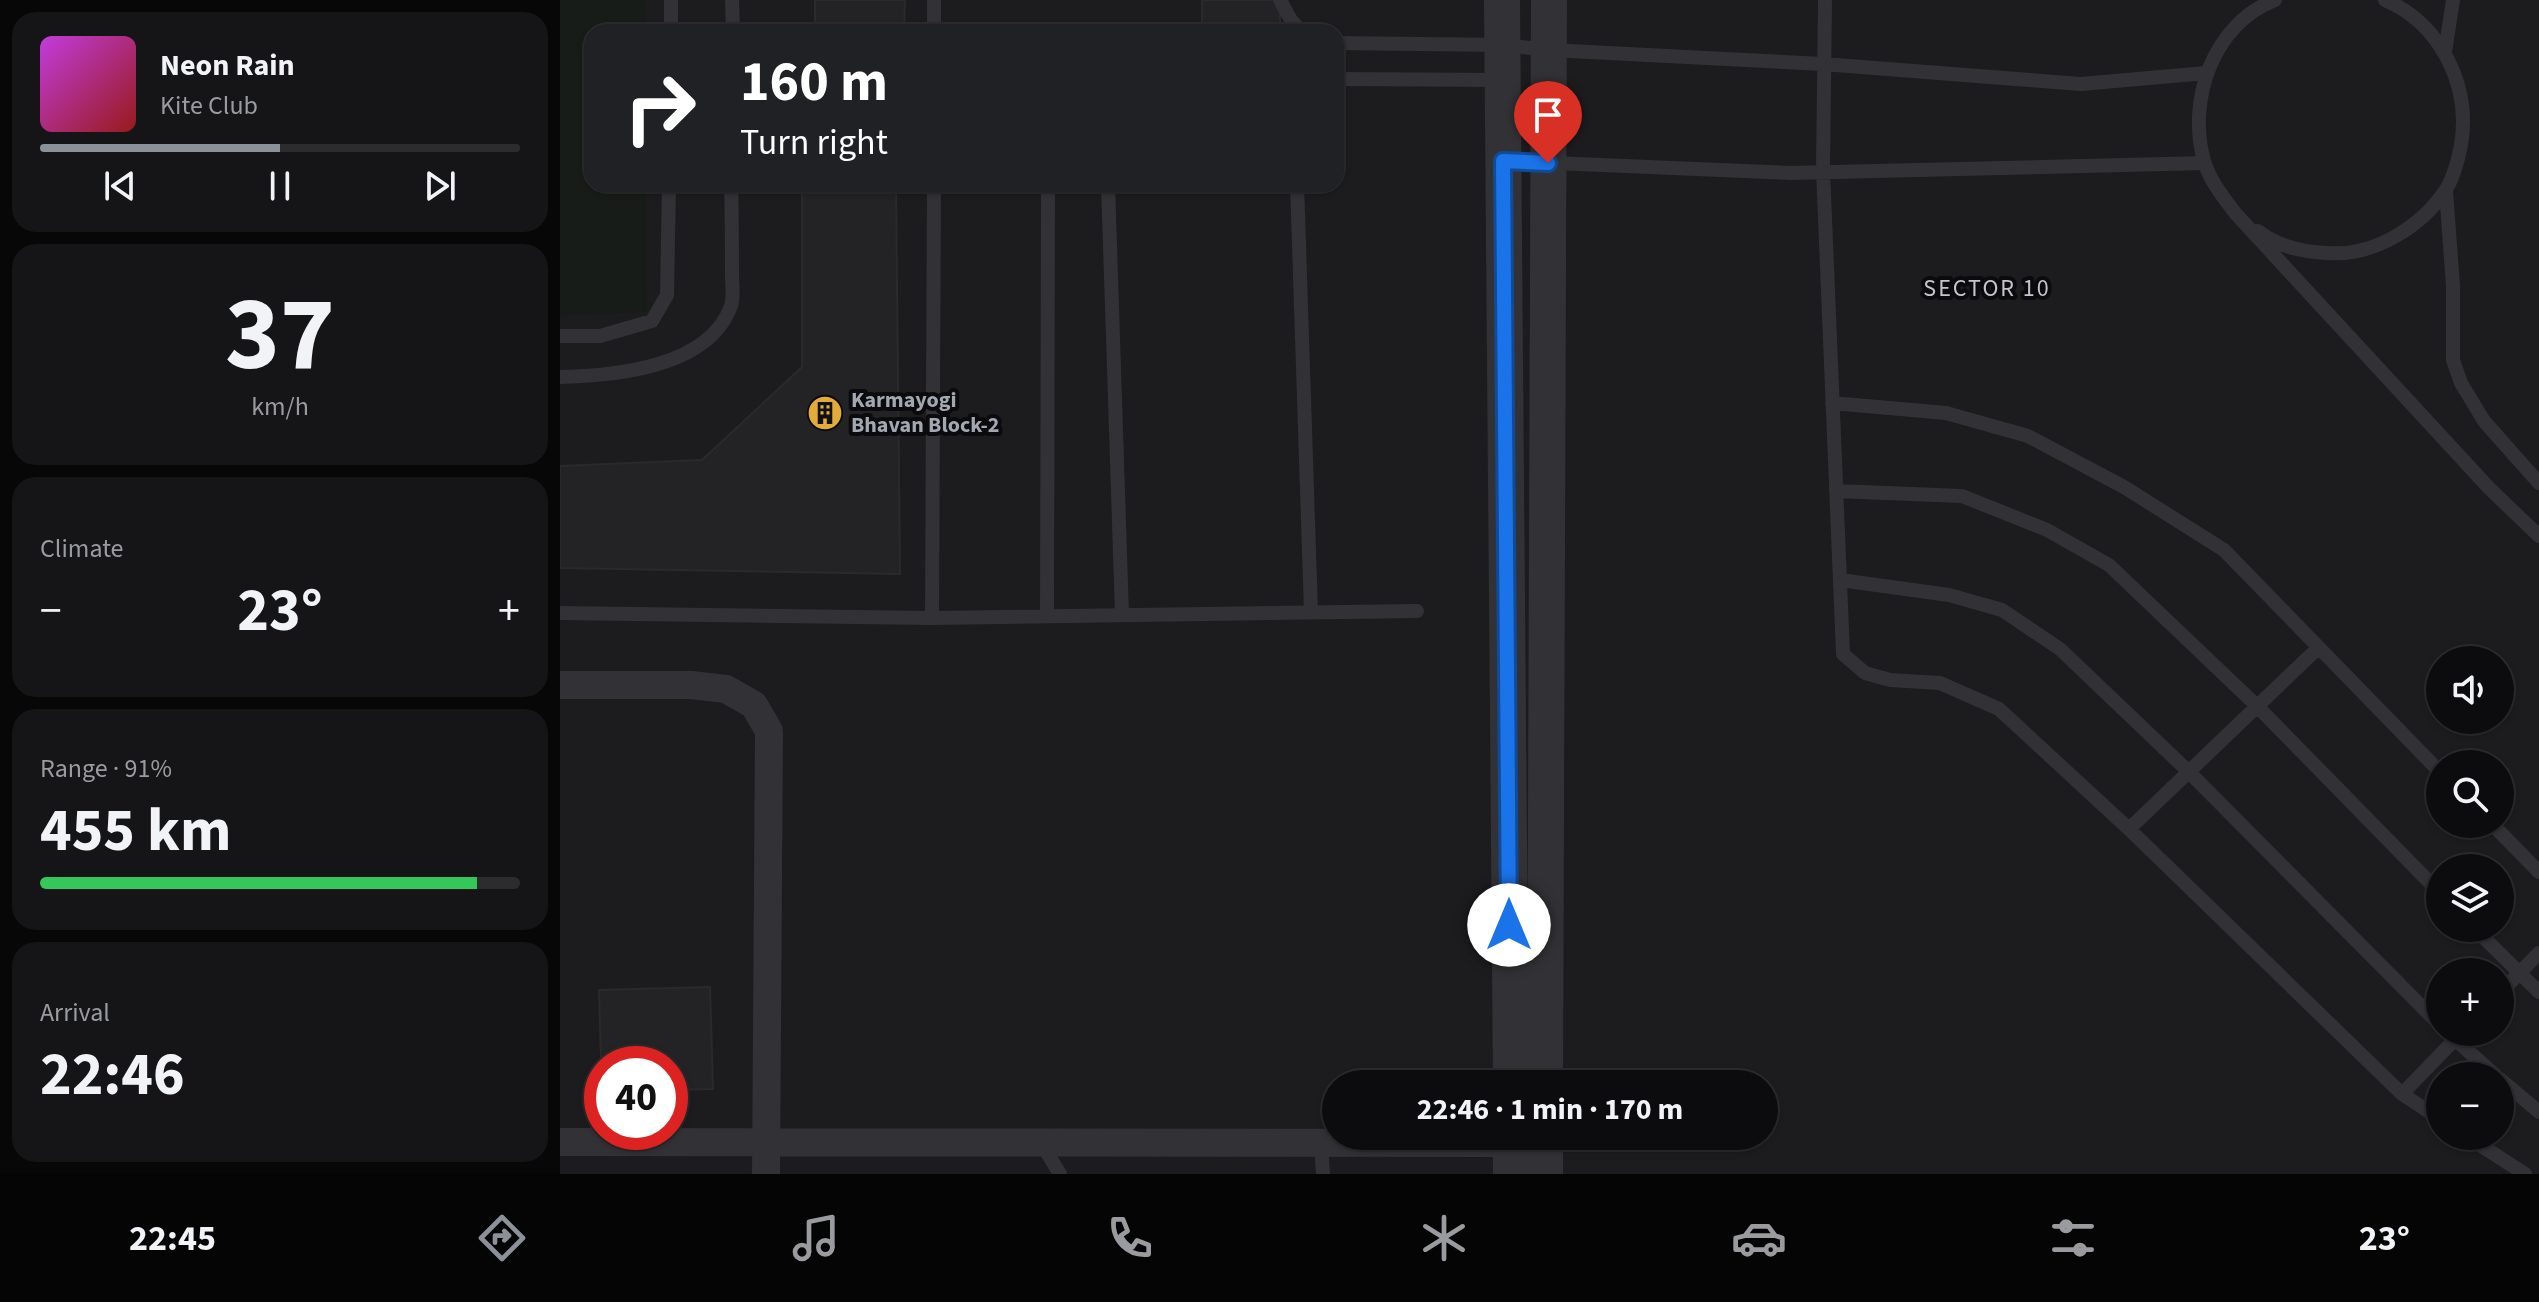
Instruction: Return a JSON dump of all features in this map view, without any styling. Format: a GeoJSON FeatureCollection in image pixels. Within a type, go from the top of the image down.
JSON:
{"type":"FeatureCollection","features":[{"type":"Feature","properties":{"kind":"street"},"geometry":{"type":"LineString","coordinates":[[1502,0],[1511,1070]]}},
{"type":"Feature","properties":{"kind":"street"},"geometry":{"type":"LineString","coordinates":[[1545,1070],[1549,0]]}},
{"type":"Feature","properties":{"kind":"street"},"geometry":{"type":"LineString","coordinates":[[560,685],[691,685],[726,689],[754,705],[769,731],[766,1174]]}},
{"type":"Feature","properties":{"kind":"street"},"geometry":{"type":"LineString","coordinates":[[560,1142],[1321,1143]]}},
{"type":"Feature","properties":{"kind":"street"},"geometry":{"type":"LineString","coordinates":[[1526,1150],[1545,1174]]}},
{"type":"Feature","properties":{"kind":"lane"},"geometry":{"type":"LineString","coordinates":[[671,0],[671,24]]}},
{"type":"Feature","properties":{"kind":"lane"},"geometry":{"type":"LineString","coordinates":[[732,0],[733,24]]}},
{"type":"Feature","properties":{"kind":"lane"},"geometry":{"type":"LineString","coordinates":[[934,0],[934,24]]}},
{"type":"Feature","properties":{"kind":"lane"},"geometry":{"type":"LineString","coordinates":[[1280,0],[1295,24]]}},
{"type":"Feature","properties":{"kind":"lane"},"geometry":{"type":"LineString","coordinates":[[1825,0],[1823,170],[1843,654],[1865,673],[1890,680],[1940,683],[1999,709],[2129,829],[2402,1094],[2426,1110]]}},
{"type":"Feature","properties":{"kind":"lane"},"geometry":{"type":"LineString","coordinates":[[2261,0],[2221,46],[2206,73],[2199,102],[2198,133],[2205,163],[2217,190],[2489,488],[2539,536]]}},
{"type":"Feature","properties":{"kind":"lane"},"geometry":{"type":"LineString","coordinates":[[2240,23],[2275,0]]}},
{"type":"Feature","properties":{"kind":"lane"},"geometry":{"type":"LineString","coordinates":[[2236,214],[2267,238],[2304,252],[2342,254],[2380,245],[2414,226],[2446,191],[2458,163],[2464,125],[2460,87],[2445,52],[2424,25],[2385,0]]}},
{"type":"Feature","properties":{"kind":"lane"},"geometry":{"type":"LineString","coordinates":[[2445,52],[2453,0]]}},
{"type":"Feature","properties":{"kind":"lane"},"geometry":{"type":"LineString","coordinates":[[1344,44],[1502,63]]}},
{"type":"Feature","properties":{"kind":"lane"},"geometry":{"type":"LineString","coordinates":[[1344,78],[1502,63],[1550,50],[1823,64],[2081,84],[2206,73]]}},
{"type":"Feature","properties":{"kind":"lane"},"geometry":{"type":"LineString","coordinates":[[1503,161],[1791,173],[2205,163]]}},
{"type":"Feature","properties":{"kind":"lane"},"geometry":{"type":"LineString","coordinates":[[2446,191],[2453,286],[2453,360],[2471,404],[2539,483]]}},
{"type":"Feature","properties":{"kind":"lane"},"geometry":{"type":"LineString","coordinates":[[560,336],[600,336],[652,321],[667,295],[669,192]]}},
{"type":"Feature","properties":{"kind":"lane"},"geometry":{"type":"LineString","coordinates":[[560,377],[622,371],[664,362],[696,349],[719,330],[732,304],[731,192]]}},
{"type":"Feature","properties":{"kind":"lane"},"geometry":{"type":"LineString","coordinates":[[932,618],[934,192]]}},
{"type":"Feature","properties":{"kind":"lane"},"geometry":{"type":"LineString","coordinates":[[1047,616],[1048,192]]}},
{"type":"Feature","properties":{"kind":"lane"},"geometry":{"type":"LineString","coordinates":[[1108,192],[1122,615]]}},
{"type":"Feature","properties":{"kind":"lane"},"geometry":{"type":"LineString","coordinates":[[1297,192],[1311,612]]}},
{"type":"Feature","properties":{"kind":"lane"},"geometry":{"type":"LineString","coordinates":[[1832,403],[1946,413],[2028,436],[2124,487],[2224,550],[2426,758]]}},
{"type":"Feature","properties":{"kind":"lane"},"geometry":{"type":"LineString","coordinates":[[1836,491],[1962,496],[2047,530],[2109,565],[2257,706],[2426,879]]}},
{"type":"Feature","properties":{"kind":"lane"},"geometry":{"type":"LineString","coordinates":[[1840,580],[1949,595],[2002,610],[2060,649],[2189,772],[2426,1011]]}},
{"type":"Feature","properties":{"kind":"lane"},"geometry":{"type":"LineString","coordinates":[[560,613],[932,618],[1417,611]]}},
{"type":"Feature","properties":{"kind":"lane"},"geometry":{"type":"LineString","coordinates":[[2129,829],[2318,648]]}},
{"type":"Feature","properties":{"kind":"lane"},"geometry":{"type":"LineString","coordinates":[[2506,838],[2539,872]]}},
{"type":"Feature","properties":{"kind":"lane"},"geometry":{"type":"LineString","coordinates":[[2487,942],[2539,992]]}},
{"type":"Feature","properties":{"kind":"lane"},"geometry":{"type":"LineString","coordinates":[[2514,978],[2539,953]]}},
{"type":"Feature","properties":{"kind":"lane"},"geometry":{"type":"LineString","coordinates":[[2402,1094],[2444,1046]]}},
{"type":"Feature","properties":{"kind":"lane"},"geometry":{"type":"LineString","coordinates":[[2466,1046],[2482,1062]]}},
{"type":"Feature","properties":{"kind":"lane"},"geometry":{"type":"LineString","coordinates":[[2514,1091],[2539,1112]]}},
{"type":"Feature","properties":{"kind":"lane"},"geometry":{"type":"LineString","coordinates":[[1041,1143],[1060,1174]]}},
{"type":"Feature","properties":{"kind":"lane"},"geometry":{"type":"LineString","coordinates":[[1321,1143],[1323,1174]]}},
{"type":"Feature","properties":{"kind":"lane"},"geometry":{"type":"LineString","coordinates":[[2488,1150],[2525,1174]]}},
{"type":"Feature","properties":{"kind":"shaded area","name":"SECTOR 10"},"geometry":{"type":"Polygon","coordinates":[[[560,0],[2539,0],[2539,1174],[560,1174],[560,0]]]}},
{"type":"Feature","properties":{"kind":"shaded area"},"geometry":{"type":"Polygon","coordinates":[[[560,0],[645,0],[646,24],[584,24],[584,192],[646,192],[647,312],[560,315],[560,0]]]}},
{"type":"Feature","properties":{"kind":"building"},"geometry":{"type":"Polygon","coordinates":[[[815,0],[905,0],[904,24],[815,24],[815,0]]]}},
{"type":"Feature","properties":{"kind":"building"},"geometry":{"type":"Polygon","coordinates":[[[1202,0],[1280,0],[1280,24],[1202,24],[1202,0]]]}},
{"type":"Feature","properties":{"kind":"building","name":"Karmayogi Bhavan Block-2"},"geometry":{"type":"Polygon","coordinates":[[[802,192],[896,192],[900,574],[560,568],[560,466],[702,460],[802,367],[802,192]]]}},
{"type":"Feature","properties":{"kind":"building"},"geometry":{"type":"Polygon","coordinates":[[[710,987],[713,1089],[688,1090],[688,1046],[601,1046],[599,990],[710,987]]]}},
{"type":"Feature","properties":{"kind":"place","name":"Karmayogi Bhavan Block-2"},"geometry":{"type":"Point","coordinates":[825,413]}},
{"type":"Feature","properties":{"kind":"district","name":"SECTOR 10"},"geometry":{"type":"Point","coordinates":[1987,288]}},
{"type":"Feature","properties":{"kind":"route"},"geometry":{"type":"LineString","coordinates":[[1509,925],[1503,161],[1548,163]]}}]}
